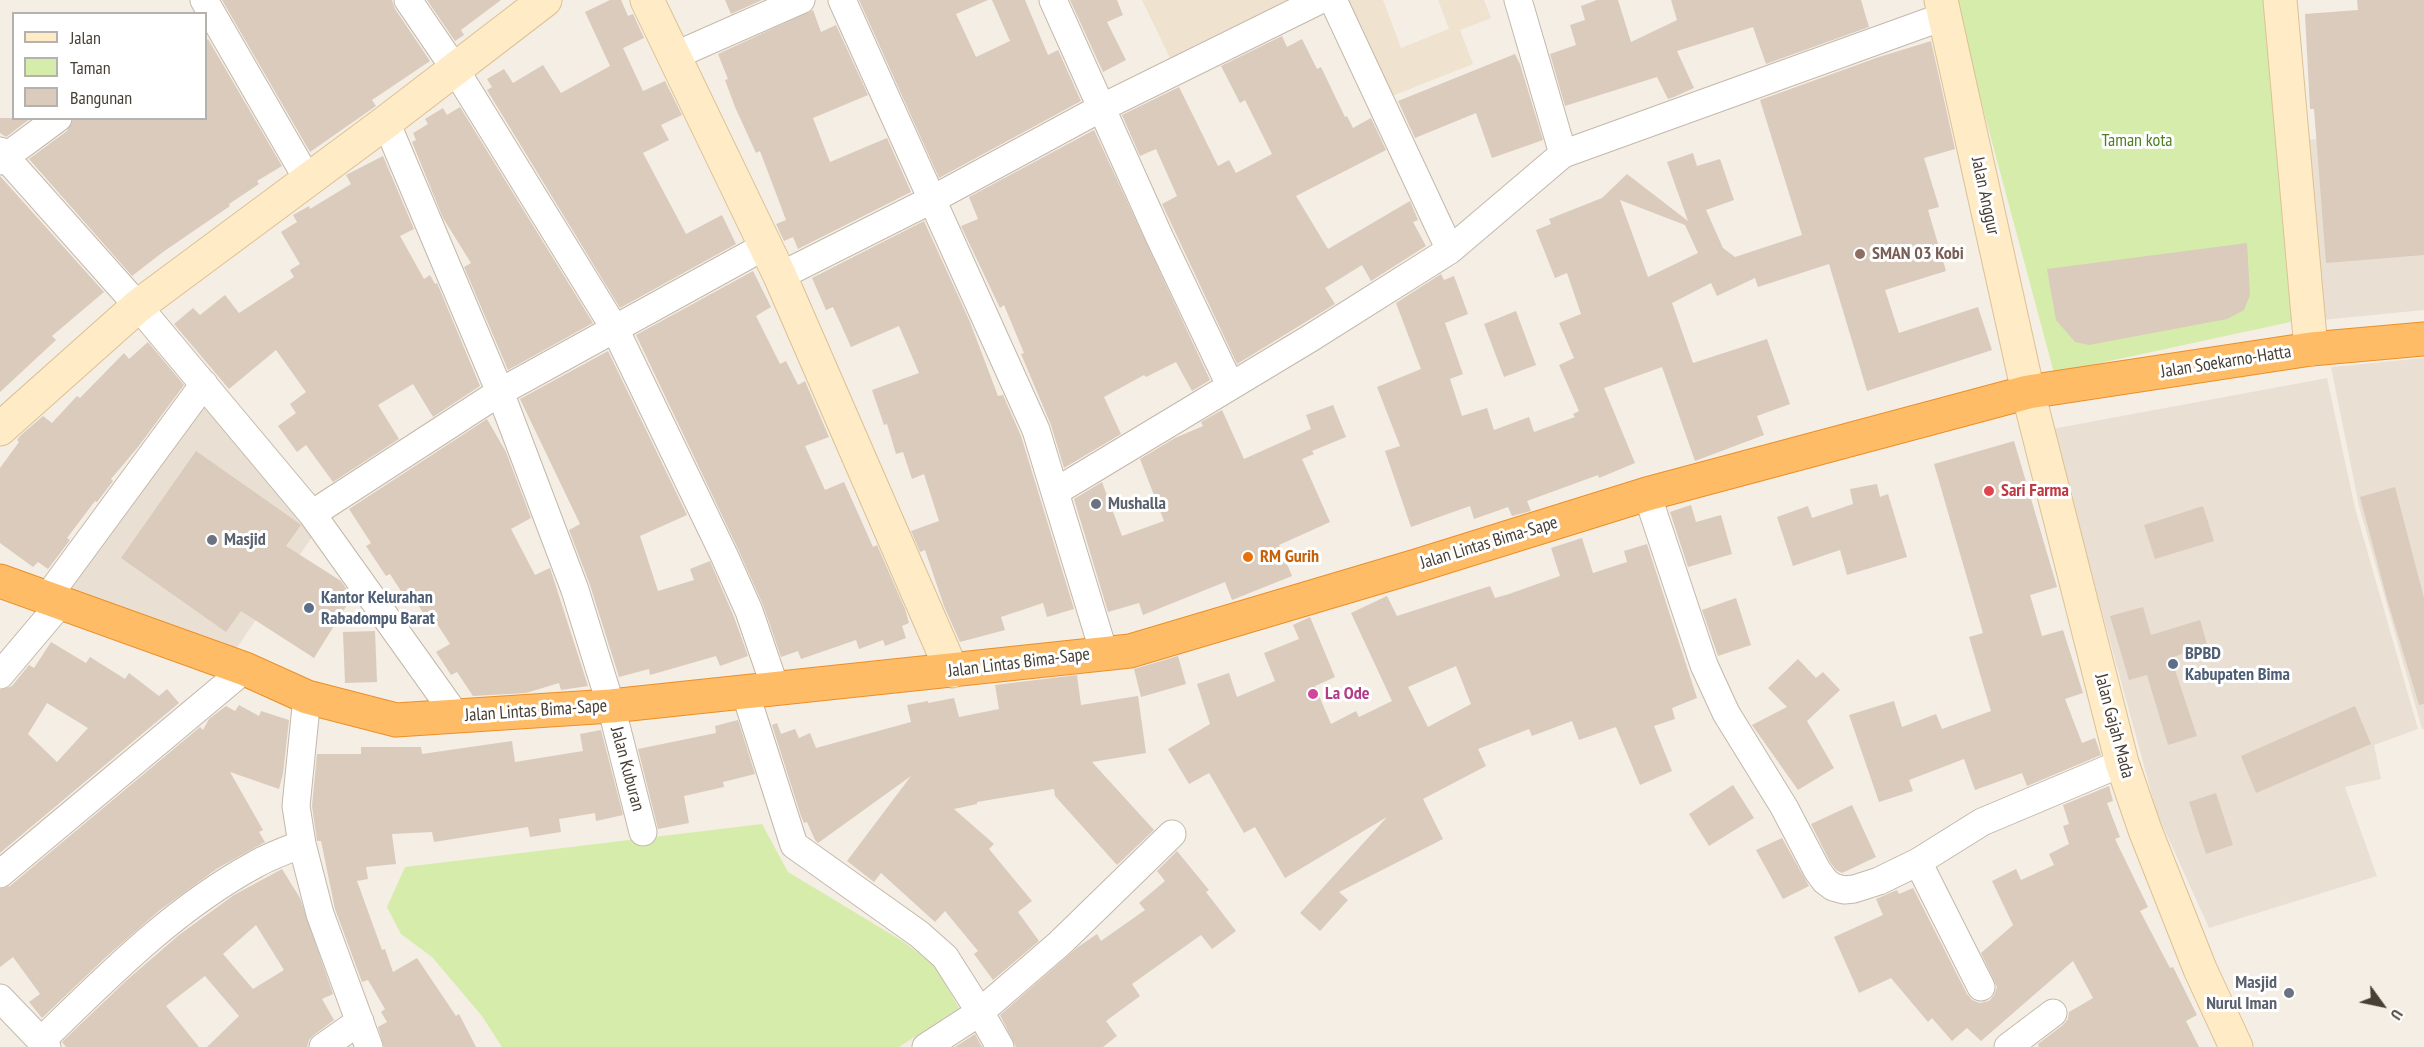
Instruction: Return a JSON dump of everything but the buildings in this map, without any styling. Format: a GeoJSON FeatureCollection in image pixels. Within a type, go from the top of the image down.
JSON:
{"type":"FeatureCollection","features":[{"type":"Feature","properties":{"kind":"highway","name":"Jalan Soekarno-Hatta"},"geometry":{"type":"LineString","coordinates":[[2028,392],[2311,349],[2424,339]]}},
{"type":"Feature","properties":{"kind":"highway","name":"Jalan Lintas Bima-Sape"},"geometry":{"type":"LineString","coordinates":[[0,581],[53,602],[245,669],[307,697],[396,720],[611,706],[1130,651],[1647,494],[2028,392]]}},
{"type":"Feature","properties":{"kind":"street"},"geometry":{"type":"LineString","coordinates":[[408,0],[455,69],[615,329],[749,611],[760,690],[794,844],[919,934],[945,957],[1000,1047]]}},
{"type":"Feature","properties":{"kind":"street"},"geometry":{"type":"LineString","coordinates":[[1,427],[138,306],[386,122],[545,0]]}},
{"type":"Feature","properties":{"kind":"street"},"geometry":{"type":"LineString","coordinates":[[647,0],[780,276],[952,671]]}},
{"type":"Feature","properties":{"kind":"street"},"geometry":{"type":"LineString","coordinates":[[674,56],[801,0]]}},
{"type":"Feature","properties":{"kind":"street"},"geometry":{"type":"LineString","coordinates":[[842,0],[1036,430],[1104,653]]}},
{"type":"Feature","properties":{"kind":"street"},"geometry":{"type":"LineString","coordinates":[[1053,0],[1159,236],[1230,385]]}},
{"type":"Feature","properties":{"kind":"street"},"geometry":{"type":"LineString","coordinates":[[780,276],[933,199],[1103,107],[1320,0]]}},
{"type":"Feature","properties":{"kind":"street"},"geometry":{"type":"LineString","coordinates":[[1333,0],[1450,250]]}},
{"type":"Feature","properties":{"kind":"street"},"geometry":{"type":"LineString","coordinates":[[1518,0],[1563,154]]}},
{"type":"Feature","properties":{"kind":"street"},"geometry":{"type":"LineString","coordinates":[[2280,0],[2311,349]]}},
{"type":"Feature","properties":{"kind":"street"},"geometry":{"type":"LineString","coordinates":[[204,7],[308,180]]}},
{"type":"Feature","properties":{"kind":"street"},"geometry":{"type":"LineString","coordinates":[[1055,492],[1309,339],[1450,250],[1563,154],[1943,8]]}},
{"type":"Feature","properties":{"kind":"street","name":"Jalan Anggur"},"geometry":{"type":"LineString","coordinates":[[1943,8],[2028,392]]}},
{"type":"Feature","properties":{"kind":"street"},"geometry":{"type":"LineString","coordinates":[[55,120],[2,156],[138,306],[312,514],[457,717]]}},
{"type":"Feature","properties":{"kind":"street","name":"Jalan Kuburan"},"geometry":{"type":"LineString","coordinates":[[386,122],[500,392],[575,590],[611,706],[643,832]]}},
{"type":"Feature","properties":{"kind":"street"},"geometry":{"type":"LineString","coordinates":[[312,514],[500,392],[765,246]]}},
{"type":"Feature","properties":{"kind":"street"},"geometry":{"type":"LineString","coordinates":[[0,675],[204,384]]}},
{"type":"Feature","properties":{"kind":"street","name":"Jalan Gajah Mada"},"geometry":{"type":"LineString","coordinates":[[2028,392],[2122,763],[2145,830],[2196,958],[2236,1047]]}},
{"type":"Feature","properties":{"kind":"street"},"geometry":{"type":"LineString","coordinates":[[1647,494],[1704,665],[1721,703],[1784,807],[1825,881],[1833,887],[1844,890],[1854,889],[1879,881],[1918,862],[1982,822],[2122,763]]}},
{"type":"Feature","properties":{"kind":"street"},"geometry":{"type":"LineString","coordinates":[[0,874],[245,669]]}},
{"type":"Feature","properties":{"kind":"street"},"geometry":{"type":"LineString","coordinates":[[307,697],[296,806],[302,844],[320,914],[369,1047]]}},
{"type":"Feature","properties":{"kind":"street"},"geometry":{"type":"LineString","coordinates":[[926,1047],[980,1012],[1059,944],[1172,834]]}},
{"type":"Feature","properties":{"kind":"street"},"geometry":{"type":"LineString","coordinates":[[0,998],[44,1044],[146,940],[209,893],[257,863],[302,844]]}},
{"type":"Feature","properties":{"kind":"street"},"geometry":{"type":"LineString","coordinates":[[1918,862],[1981,987]]}},
{"type":"Feature","properties":{"kind":"street"},"geometry":{"type":"LineString","coordinates":[[2008,1047],[2053,1013]]}},
{"type":"Feature","properties":{"kind":"street"},"geometry":{"type":"LineString","coordinates":[[323,1047],[360,1021]]}},
{"type":"Feature","properties":{"kind":"shaded area"},"geometry":{"type":"Polygon","coordinates":[[[1142,0],[1292,0],[1171,60],[1142,0]]]}},
{"type":"Feature","properties":{"kind":"shaded area"},"geometry":{"type":"Polygon","coordinates":[[[1343,0],[1383,0],[1401,48],[1449,29],[1438,0],[1484,0],[1491,18],[1460,30],[1473,64],[1382,100],[1343,0]]]}},
{"type":"Feature","properties":{"kind":"shaded area"},"geometry":{"type":"Polygon","coordinates":[[[2424,131],[2424,310],[2322,320],[2304,140],[2424,131]]]}},
{"type":"Feature","properties":{"kind":"shaded area"},"geometry":{"type":"Polygon","coordinates":[[[2424,358],[2424,729],[2422,729],[2359,506],[2331,367],[2424,358]]]}},
{"type":"Feature","properties":{"kind":"shaded area"},"geometry":{"type":"Polygon","coordinates":[[[2327,378],[2355,508],[2418,729],[2374,745],[2381,779],[2345,787],[2377,876],[2209,928],[2157,813],[2052,429],[2327,378]]]}},
{"type":"Feature","properties":{"kind":"shaded area"},"geometry":{"type":"Polygon","coordinates":[[[202,398],[316,531],[232,655],[63,590],[202,398]]]}},
{"type":"Feature","properties":{"kind":"green space","name":"Taman kota"},"geometry":{"type":"Polygon","coordinates":[[[1954,0],[2266,0],[2295,321],[2054,373],[1954,0]]]}},
{"type":"Feature","properties":{"kind":"green space"},"geometry":{"type":"Polygon","coordinates":[[[762,824],[788,872],[904,942],[935,966],[959,1008],[899,1047],[502,1047],[482,1016],[432,957],[401,934],[387,907],[405,867],[762,824]]]}},
{"type":"Feature","properties":{"kind":"place","name":"SMAN 03 Kobi"},"geometry":{"type":"Point","coordinates":[1860,254]}},
{"type":"Feature","properties":{"kind":"place","name":"Sari Farma"},"geometry":{"type":"Point","coordinates":[1989,491]}},
{"type":"Feature","properties":{"kind":"place","name":"Mushalla"},"geometry":{"type":"Point","coordinates":[1096,504]}},
{"type":"Feature","properties":{"kind":"place","name":"Masjid"},"geometry":{"type":"Point","coordinates":[212,540]}},
{"type":"Feature","properties":{"kind":"place","name":"RM Gurih"},"geometry":{"type":"Point","coordinates":[1248,557]}},
{"type":"Feature","properties":{"kind":"place","name":"Kantor Kelurahan Rabadompu Barat"},"geometry":{"type":"Point","coordinates":[309,608]}},
{"type":"Feature","properties":{"kind":"place","name":"BPBD Kabupaten Bima"},"geometry":{"type":"Point","coordinates":[2173,664]}},
{"type":"Feature","properties":{"kind":"place","name":"La Ode"},"geometry":{"type":"Point","coordinates":[1313,694]}},
{"type":"Feature","properties":{"kind":"place","name":"Masjid Nurul Iman"},"geometry":{"type":"Point","coordinates":[2289,993]}}]}
